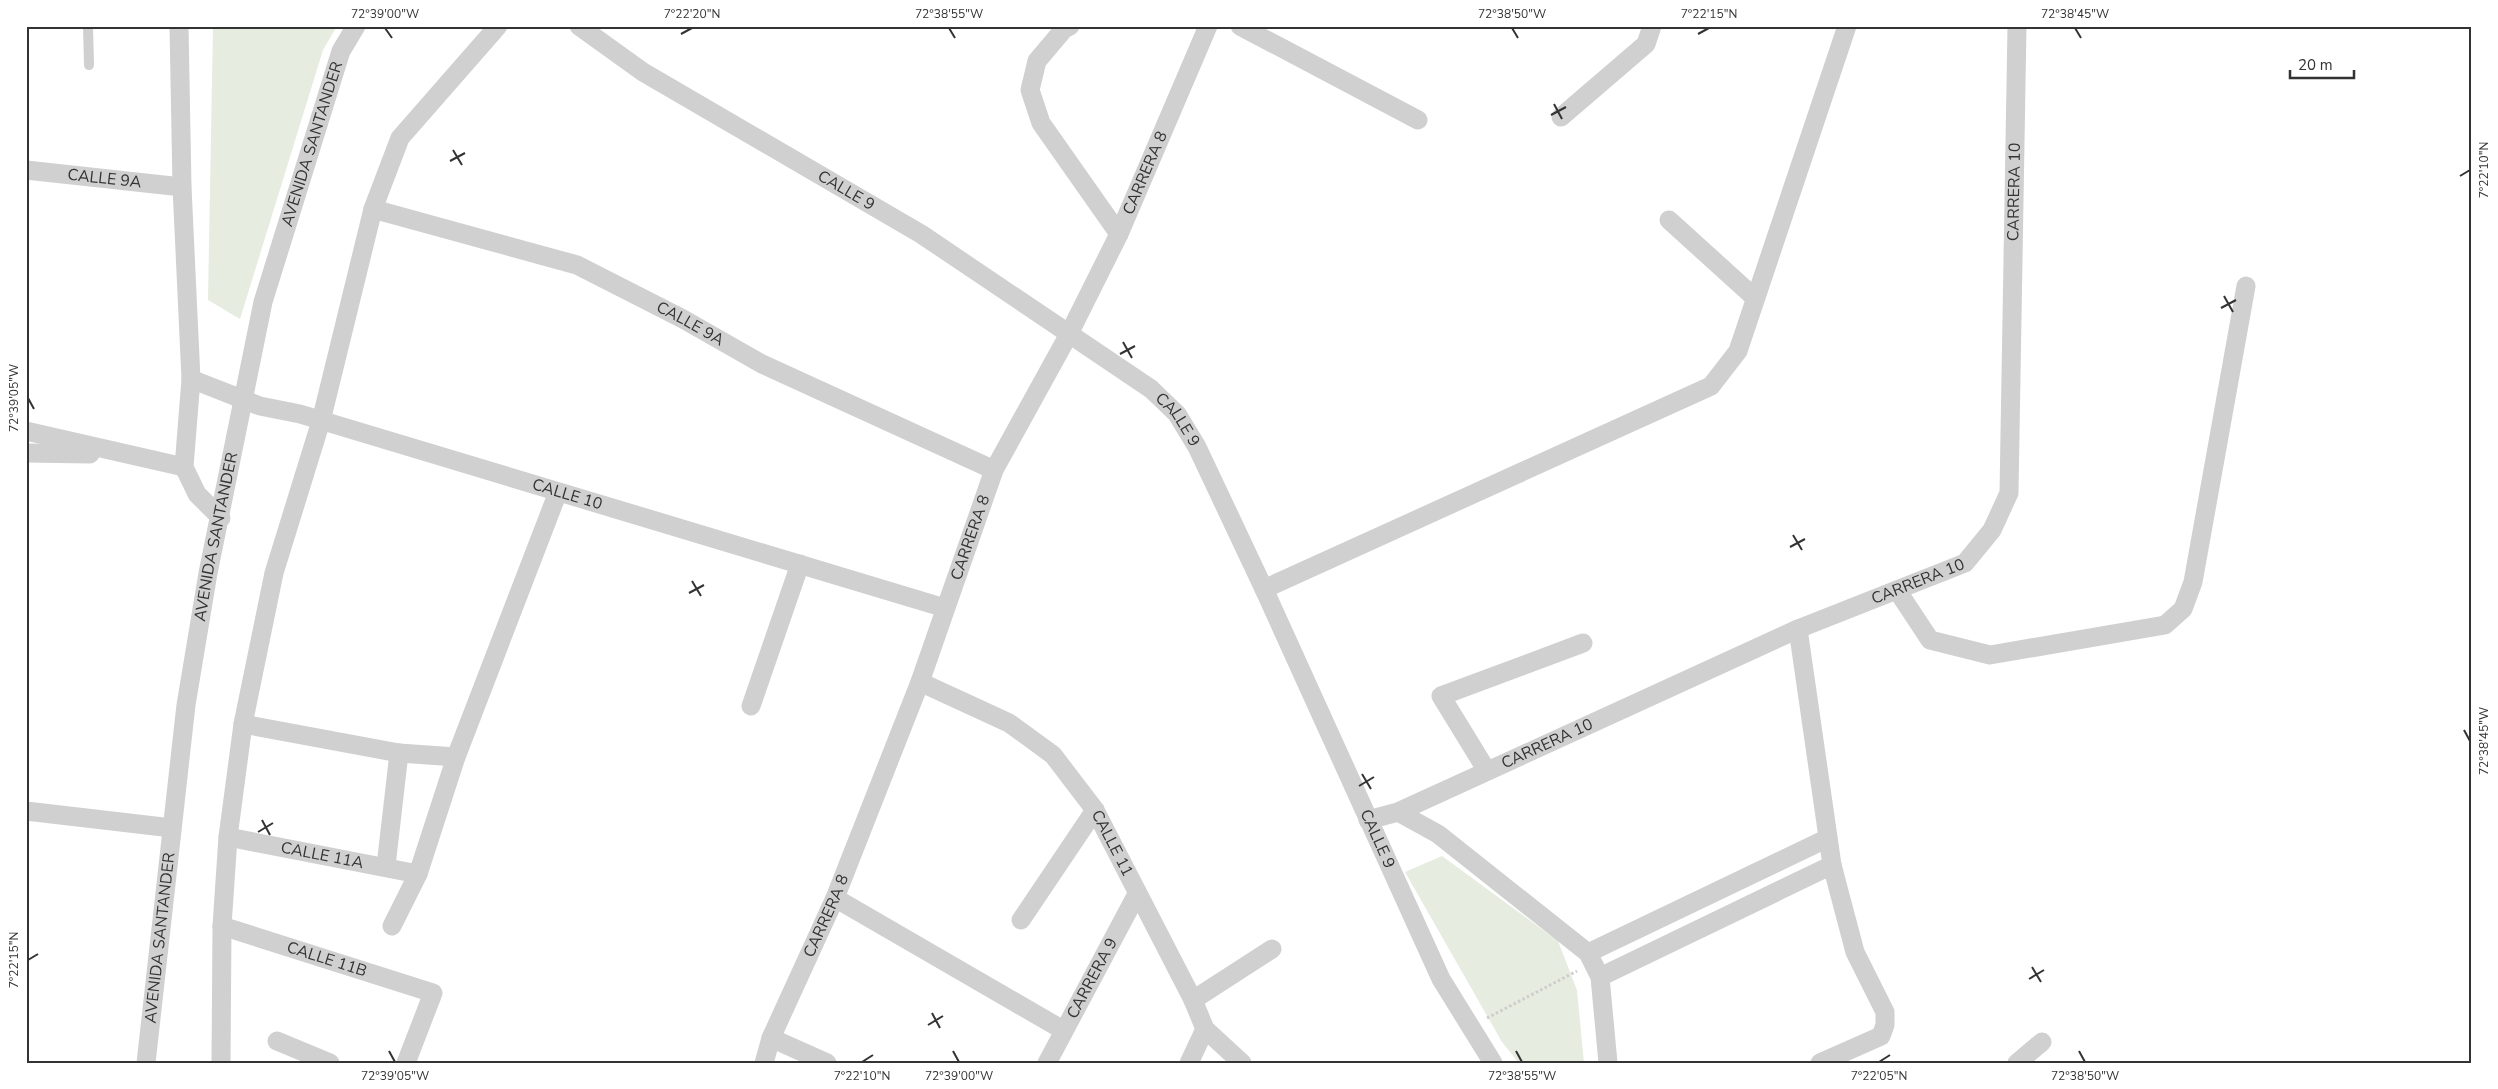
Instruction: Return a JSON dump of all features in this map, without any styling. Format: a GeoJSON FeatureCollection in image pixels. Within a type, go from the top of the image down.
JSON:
{"type":"FeatureCollection","features":[{"type":"Feature","properties":{"kind":"street"},"geometry":{"type":"LineString","coordinates":[[179,26],[182,187],[191,379],[184,466],[197,494],[221,518]]}},
{"type":"Feature","properties":{"kind":"street","name":"AVENIDA SANTANDER"},"geometry":{"type":"LineString","coordinates":[[146,1063],[188,696],[208,573],[252,403],[263,302],[341,51],[356,26]]}},
{"type":"Feature","properties":{"kind":"street"},"geometry":{"type":"LineString","coordinates":[[222,1063],[222,926],[228,837],[243,724],[274,573],[321,420],[373,208],[400,138],[498,26]]}},
{"type":"Feature","properties":{"kind":"street","name":"CALLE 9"},"geometry":{"type":"LineString","coordinates":[[579,26],[643,72],[921,234],[1151,388],[1177,414],[1197,447],[1264,590],[1441,978],[1493,1063]]}},
{"type":"Feature","properties":{"kind":"street"},"geometry":{"type":"LineString","coordinates":[[1070,26],[1064,29],[1037,61],[1030,90],[1040,123],[1118,234]]}},
{"type":"Feature","properties":{"kind":"street","name":"CARRERA 8"},"geometry":{"type":"LineString","coordinates":[[764,1063],[770,1038],[836,898],[920,682],[994,470],[1069,334],[1118,234],[1208,26]]}},
{"type":"Feature","properties":{"kind":"street"},"geometry":{"type":"LineString","coordinates":[[1240,26],[1418,120]]}},
{"type":"Feature","properties":{"kind":"street"},"geometry":{"type":"LineString","coordinates":[[1561,117],[1646,44],[1652,26]]}},
{"type":"Feature","properties":{"kind":"street"},"geometry":{"type":"LineString","coordinates":[[1264,590],[1711,386],[1738,351],[1847,26]]}},
{"type":"Feature","properties":{"kind":"street","name":"CARRERA 10"},"geometry":{"type":"LineString","coordinates":[[1368,820],[1398,812],[1798,629],[1965,563],[1992,530],[2009,493],[2017,26]]}},
{"type":"Feature","properties":{"kind":"street","name":"CALLE 9A"},"geometry":{"type":"LineString","coordinates":[[26,170],[182,187]]}},
{"type":"Feature","properties":{"kind":"street","name":"CALLE 9A"},"geometry":{"type":"LineString","coordinates":[[373,208],[577,265],[684,319],[762,364],[994,470]]}},
{"type":"Feature","properties":{"kind":"street"},"geometry":{"type":"LineString","coordinates":[[1669,220],[1755,298]]}},
{"type":"Feature","properties":{"kind":"street"},"geometry":{"type":"LineString","coordinates":[[1898,590],[1930,640],[1990,655],[2165,625],[2183,609],[2193,582],[2246,286]]}},
{"type":"Feature","properties":{"kind":"street","name":"CALLE 10"},"geometry":{"type":"LineString","coordinates":[[191,379],[252,403],[321,420],[945,608]]}},
{"type":"Feature","properties":{"kind":"street"},"geometry":{"type":"LineString","coordinates":[[26,431],[184,466]]}},
{"type":"Feature","properties":{"kind":"street"},"geometry":{"type":"LineString","coordinates":[[26,453],[125,454]]}},
{"type":"Feature","properties":{"kind":"street"},"geometry":{"type":"LineString","coordinates":[[392,926],[418,874],[456,757],[558,492]]}},
{"type":"Feature","properties":{"kind":"street"},"geometry":{"type":"LineString","coordinates":[[751,706],[800,564]]}},
{"type":"Feature","properties":{"kind":"street"},"geometry":{"type":"LineString","coordinates":[[1798,629],[1832,865],[1855,952],[1885,1012],[1885,1025],[1881,1036],[1820,1063]]}},
{"type":"Feature","properties":{"kind":"street"},"geometry":{"type":"LineString","coordinates":[[1487,771],[1441,696],[1583,643]]}},
{"type":"Feature","properties":{"kind":"street","name":"CALLE 11"},"geometry":{"type":"LineString","coordinates":[[920,682],[1009,723],[1053,755],[1095,810],[1193,1000],[1205,1029],[1242,1063]]}},
{"type":"Feature","properties":{"kind":"street"},"geometry":{"type":"LineString","coordinates":[[243,724],[400,753],[456,757]]}},
{"type":"Feature","properties":{"kind":"street"},"geometry":{"type":"LineString","coordinates":[[386,866],[400,753]]}},
{"type":"Feature","properties":{"kind":"street"},"geometry":{"type":"LineString","coordinates":[[1021,920],[1095,810]]}},
{"type":"Feature","properties":{"kind":"street"},"geometry":{"type":"LineString","coordinates":[[26,811],[172,828]]}},
{"type":"Feature","properties":{"kind":"street"},"geometry":{"type":"LineString","coordinates":[[1398,812],[1438,834],[1594,964],[1608,1063]]}},
{"type":"Feature","properties":{"kind":"street","name":"CALLE 11A"},"geometry":{"type":"LineString","coordinates":[[228,837],[386,866],[418,874]]}},
{"type":"Feature","properties":{"kind":"street"},"geometry":{"type":"LineString","coordinates":[[1594,964],[1828,838]]}},
{"type":"Feature","properties":{"kind":"street"},"geometry":{"type":"LineString","coordinates":[[1594,964],[1832,865]]}},
{"type":"Feature","properties":{"kind":"street","name":"CARRERA 9"},"geometry":{"type":"LineString","coordinates":[[1047,1063],[1137,894]]}},
{"type":"Feature","properties":{"kind":"street"},"geometry":{"type":"LineString","coordinates":[[836,898],[1063,1030]]}},
{"type":"Feature","properties":{"kind":"street","name":"CALLE 11B"},"geometry":{"type":"LineString","coordinates":[[222,926],[433,993],[406,1063]]}},
{"type":"Feature","properties":{"kind":"street"},"geometry":{"type":"LineString","coordinates":[[1193,1000],[1272,949]]}},
{"type":"Feature","properties":{"kind":"street"},"geometry":{"type":"LineString","coordinates":[[1189,1063],[1205,1029]]}},
{"type":"Feature","properties":{"kind":"street"},"geometry":{"type":"LineString","coordinates":[[770,1038],[827,1063]]}},
{"type":"Feature","properties":{"kind":"street"},"geometry":{"type":"LineString","coordinates":[[277,1041],[330,1063]]}},
{"type":"Feature","properties":{"kind":"street"},"geometry":{"type":"LineString","coordinates":[[2017,1063],[2042,1042]]}},
{"type":"Feature","properties":{"kind":"lane"},"geometry":{"type":"LineString","coordinates":[[88,26],[89,65]]}},
{"type":"Feature","properties":{"kind":"path"},"geometry":{"type":"LineString","coordinates":[[1471,1026],[1594,964]]}},
{"type":"Feature","properties":{"kind":"shaded area"},"geometry":{"type":"Polygon","coordinates":[[[213,26],[337,26],[323,50],[240,319],[208,300],[213,26]]]}},
{"type":"Feature","properties":{"kind":"shaded area"},"geometry":{"type":"Polygon","coordinates":[[[1442,856],[1558,941],[1577,990],[1584,1063],[1519,1063],[1502,1042],[1405,872],[1442,856]]]}}]}
